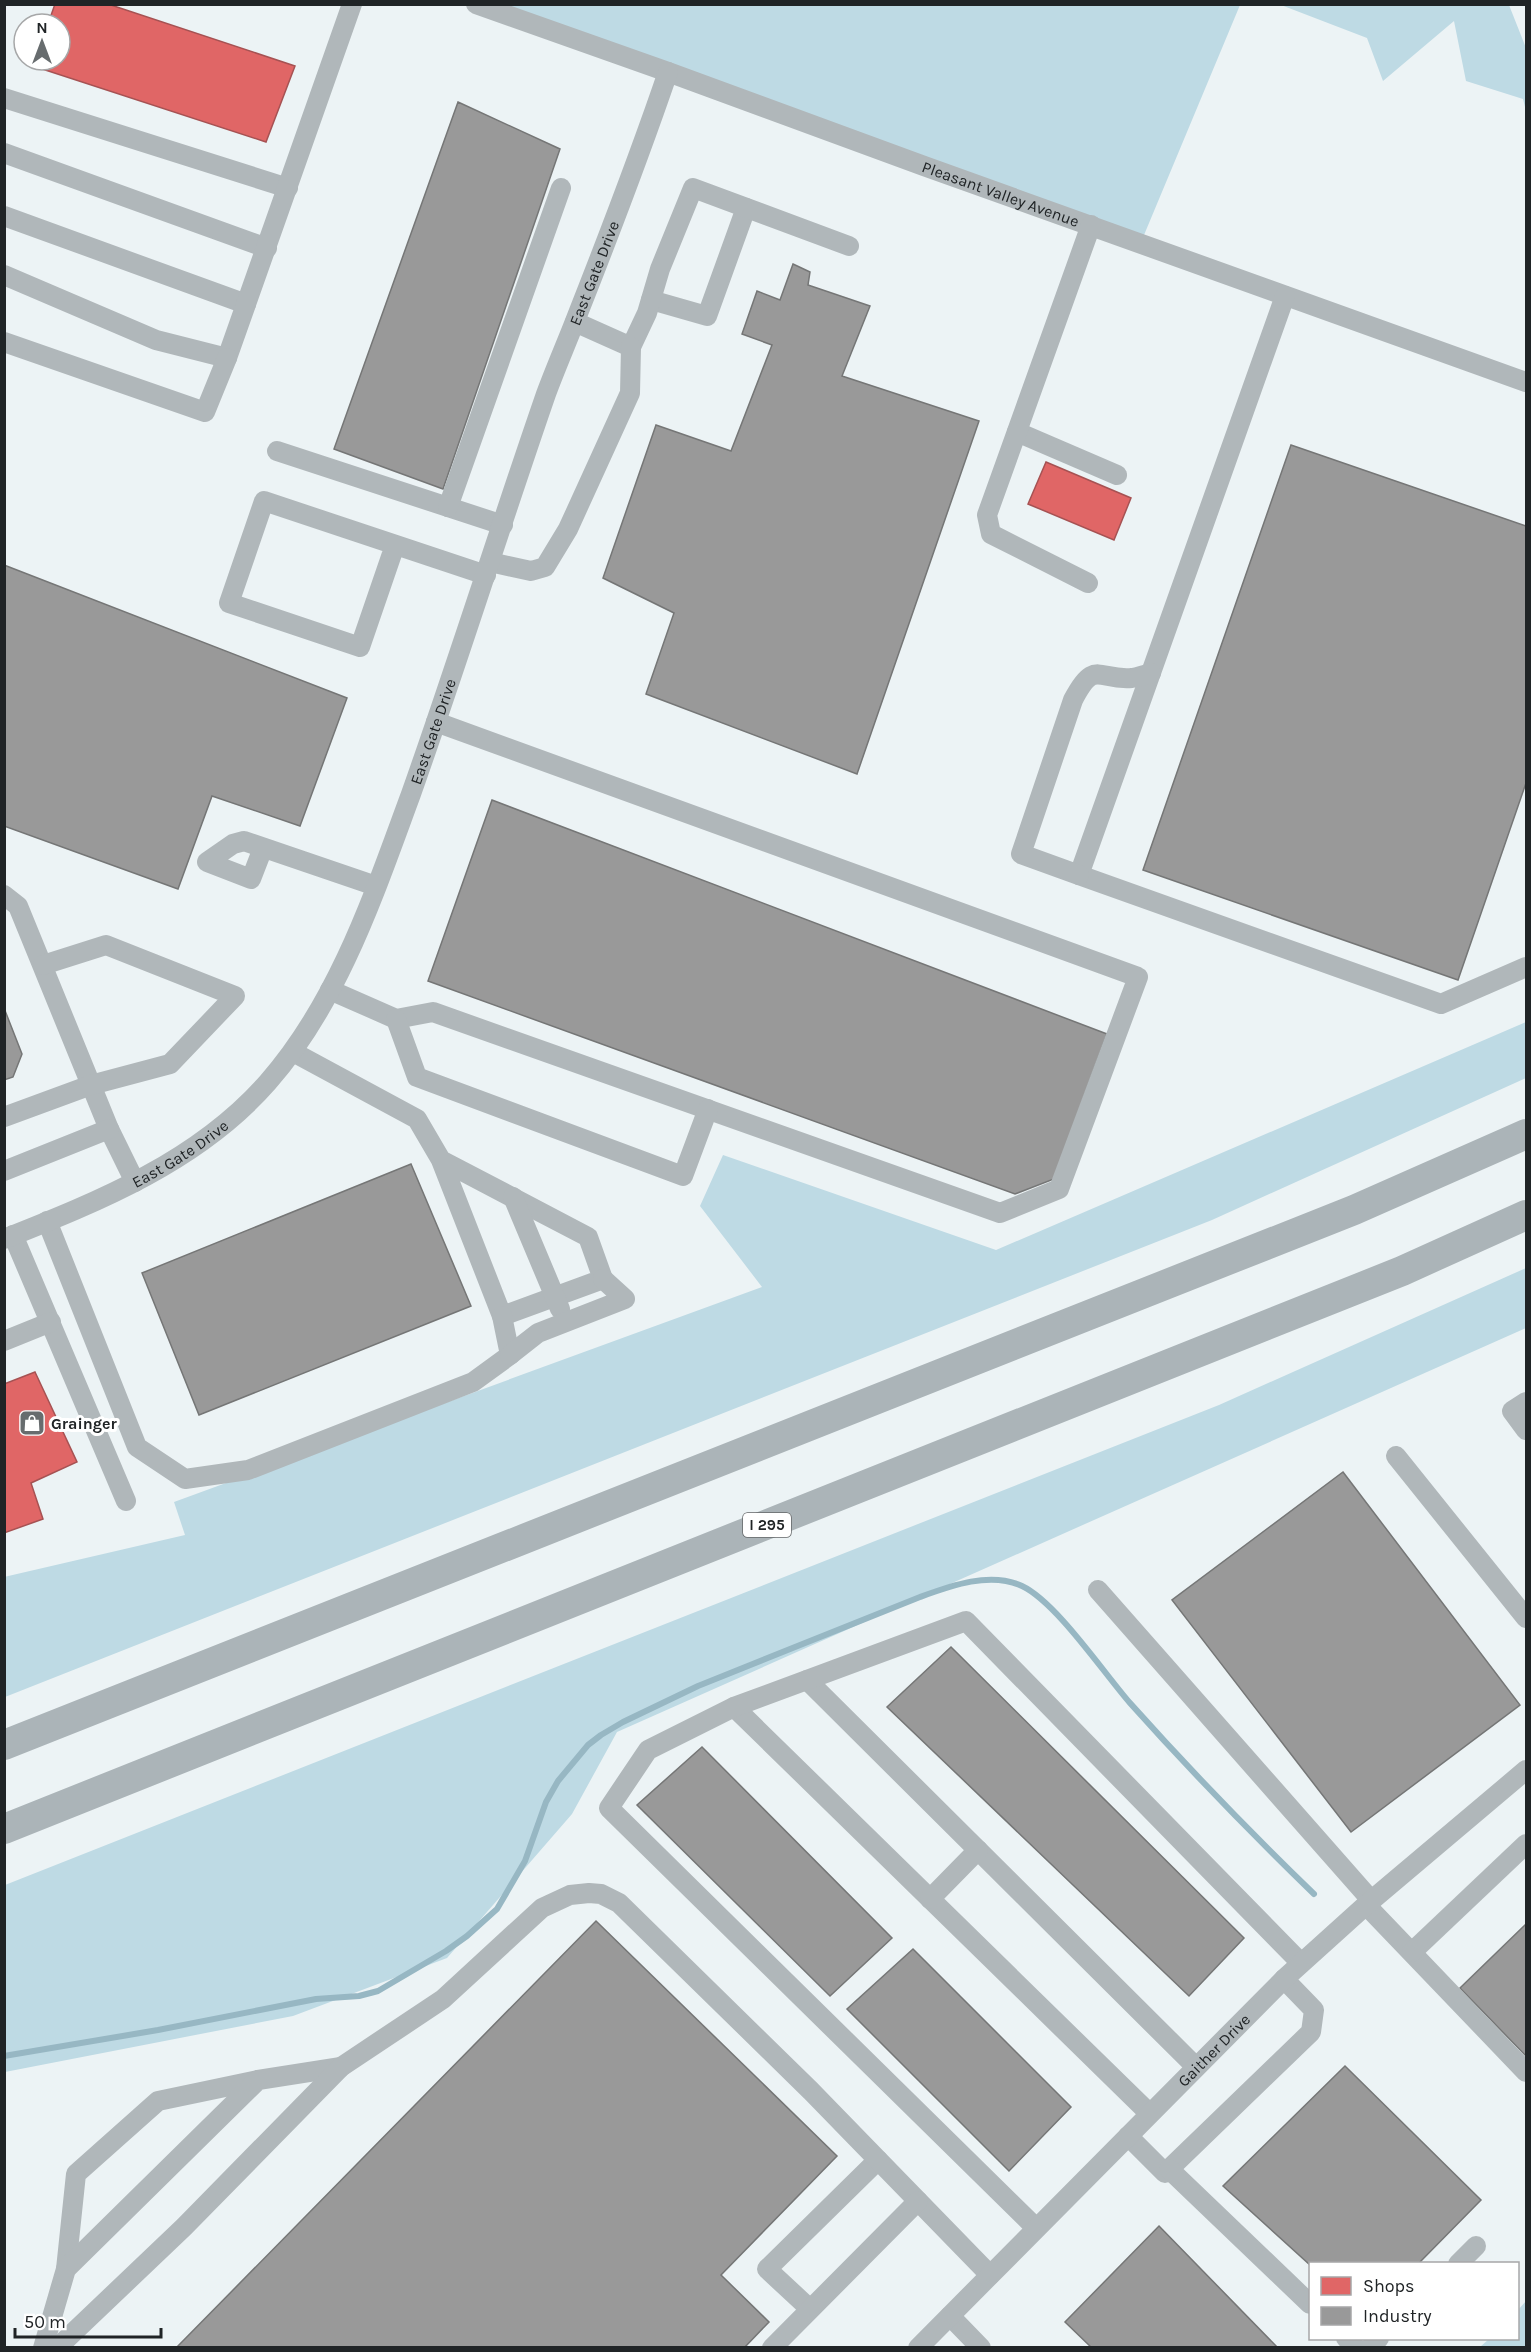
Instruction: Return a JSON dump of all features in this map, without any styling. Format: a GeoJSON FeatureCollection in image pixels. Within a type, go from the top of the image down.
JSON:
{"type":"FeatureCollection","features":[{"type":"Feature","properties":{"kind":"highway"},"geometry":{"type":"LineString","coordinates":[[4,1745],[1343,1215],[1527,1134]]}},
{"type":"Feature","properties":{"kind":"highway","name":"I 295"},"geometry":{"type":"LineString","coordinates":[[4,1829],[1402,1271],[1527,1215]]}},
{"type":"Feature","properties":{"kind":"street"},"geometry":{"type":"LineString","coordinates":[[4,342],[205,411],[267,248],[352,4]]}},
{"type":"Feature","properties":{"kind":"street","name":"Pleasant Valley Avenue"},"geometry":{"type":"LineString","coordinates":[[476,4],[1527,382]]}},
{"type":"Feature","properties":{"kind":"street","name":"East Gate Drive"},"geometry":{"type":"LineString","coordinates":[[9,1237],[135,1182],[184,1154],[215,1132],[251,1101],[293,1052],[330,990],[376,886],[436,722],[546,395],[646,137],[668,72]]}},
{"type":"Feature","properties":{"kind":"street"},"geometry":{"type":"LineString","coordinates":[[4,98],[288,188]]}},
{"type":"Feature","properties":{"kind":"street"},"geometry":{"type":"LineString","coordinates":[[4,153],[267,248]]}},
{"type":"Feature","properties":{"kind":"street"},"geometry":{"type":"LineString","coordinates":[[448,507],[561,188]]}},
{"type":"Feature","properties":{"kind":"street"},"geometry":{"type":"LineString","coordinates":[[395,545],[360,647],[229,603],[264,501],[395,545],[488,568],[531,571],[545,567],[568,529],[630,393],[631,347],[693,188],[849,246]]}},
{"type":"Feature","properties":{"kind":"street"},"geometry":{"type":"LineString","coordinates":[[651,300],[707,316],[746,208]]}},
{"type":"Feature","properties":{"kind":"street"},"geometry":{"type":"LineString","coordinates":[[4,216],[246,304]]}},
{"type":"Feature","properties":{"kind":"street"},"geometry":{"type":"LineString","coordinates":[[1088,583],[991,534],[987,515],[1091,225]]}},
{"type":"Feature","properties":{"kind":"street"},"geometry":{"type":"LineString","coordinates":[[4,274],[156,340],[227,358]]}},
{"type":"Feature","properties":{"kind":"street"},"geometry":{"type":"LineString","coordinates":[[1079,875],[1285,296]]}},
{"type":"Feature","properties":{"kind":"street"},"geometry":{"type":"LineString","coordinates":[[574,322],[631,347]]}},
{"type":"Feature","properties":{"kind":"street"},"geometry":{"type":"LineString","coordinates":[[1017,432],[1117,475]]}},
{"type":"Feature","properties":{"kind":"street"},"geometry":{"type":"LineString","coordinates":[[277,451],[503,525]]}},
{"type":"Feature","properties":{"kind":"street"},"geometry":{"type":"LineString","coordinates":[[1151,673],[1131,678],[1095,673],[1084,680],[1073,700],[1021,854],[1441,1004],[1527,967]]}},
{"type":"Feature","properties":{"kind":"street"},"geometry":{"type":"LineString","coordinates":[[330,990],[396,1019],[433,1012],[1000,1213],[1059,1189],[1138,977],[436,722]]}},
{"type":"Feature","properties":{"kind":"street"},"geometry":{"type":"LineString","coordinates":[[263,848],[376,886]]}},
{"type":"Feature","properties":{"kind":"street"},"geometry":{"type":"LineString","coordinates":[[4,895],[18,906],[109,1129],[135,1182]]}},
{"type":"Feature","properties":{"kind":"street"},"geometry":{"type":"LineString","coordinates":[[4,1117],[91,1085],[170,1064],[235,996],[106,945],[43,965]]}},
{"type":"Feature","properties":{"kind":"street"},"geometry":{"type":"LineString","coordinates":[[396,1019],[417,1077],[683,1176],[708,1109]]}},
{"type":"Feature","properties":{"kind":"street"},"geometry":{"type":"LineString","coordinates":[[293,1052],[417,1119],[441,1160],[502,1316],[510,1355]]}},
{"type":"Feature","properties":{"kind":"street"},"geometry":{"type":"LineString","coordinates":[[4,1172],[109,1129]]}},
{"type":"Feature","properties":{"kind":"street"},"geometry":{"type":"LineString","coordinates":[[48,1221],[137,1446],[185,1479],[248,1470],[473,1382],[538,1333],[625,1299],[603,1279],[588,1237],[441,1160]]}},
{"type":"Feature","properties":{"kind":"street"},"geometry":{"type":"LineString","coordinates":[[513,1197],[566,1322]]}},
{"type":"Feature","properties":{"kind":"street"},"geometry":{"type":"LineString","coordinates":[[9,1237],[51,1322],[126,1501]]}},
{"type":"Feature","properties":{"kind":"street"},"geometry":{"type":"LineString","coordinates":[[502,1316],[603,1279]]}},
{"type":"Feature","properties":{"kind":"street"},"geometry":{"type":"LineString","coordinates":[[4,1341],[51,1322]]}},
{"type":"Feature","properties":{"kind":"street"},"geometry":{"type":"LineString","coordinates":[[1527,1402],[1512,1411],[1527,1430]]}},
{"type":"Feature","properties":{"kind":"street"},"geometry":{"type":"LineString","coordinates":[[1396,1456],[1527,1618]]}},
{"type":"Feature","properties":{"kind":"street"},"geometry":{"type":"LineString","coordinates":[[1098,1590],[1412,1952],[1527,2072]]}},
{"type":"Feature","properties":{"kind":"street"},"geometry":{"type":"LineString","coordinates":[[1036,2228],[609,1808],[648,1750],[734,1707],[966,1621],[1301,1963]]}},
{"type":"Feature","properties":{"kind":"street"},"geometry":{"type":"LineString","coordinates":[[807,1680],[1196,2066]]}},
{"type":"Feature","properties":{"kind":"street"},"geometry":{"type":"LineString","coordinates":[[734,1707],[1149,2114]]}},
{"type":"Feature","properties":{"kind":"street","name":"Gaither Drive"},"geometry":{"type":"LineString","coordinates":[[918,2348],[1284,1979],[1369,1902],[1527,1770]]}},
{"type":"Feature","properties":{"kind":"street"},"geometry":{"type":"LineString","coordinates":[[1412,1952],[1527,1844]]}},
{"type":"Feature","properties":{"kind":"street"},"geometry":{"type":"LineString","coordinates":[[930,1899],[978,1850]]}},
{"type":"Feature","properties":{"kind":"street"},"geometry":{"type":"LineString","coordinates":[[57,2348],[184,2227],[341,2067],[443,1999],[542,1908],[570,1895],[589,1893],[601,1894],[619,1903],[811,2091],[990,2276]]}},
{"type":"Feature","properties":{"kind":"street"},"geometry":{"type":"LineString","coordinates":[[1128,2136],[1165,2173],[1311,2032],[1314,2010],[1284,1979]]}},
{"type":"Feature","properties":{"kind":"street"},"geometry":{"type":"LineString","coordinates":[[43,2348],[66,2269],[76,2174],[158,2101],[258,2080],[341,2067]]}},
{"type":"Feature","properties":{"kind":"street"},"geometry":{"type":"LineString","coordinates":[[66,2269],[258,2080]]}},
{"type":"Feature","properties":{"kind":"street"},"geometry":{"type":"LineString","coordinates":[[810,2309],[767,2269],[878,2160]]}},
{"type":"Feature","properties":{"kind":"street"},"geometry":{"type":"LineString","coordinates":[[1169,2169],[1309,2302]]}},
{"type":"Feature","properties":{"kind":"street"},"geometry":{"type":"LineString","coordinates":[[772,2348],[918,2201]]}},
{"type":"Feature","properties":{"kind":"street"},"geometry":{"type":"LineString","coordinates":[[1460,2262],[1476,2246]]}},
{"type":"Feature","properties":{"kind":"street"},"geometry":{"type":"LineString","coordinates":[[950,2316],[981,2348]]}},
{"type":"Feature","properties":{"kind":"shaded area"},"geometry":{"type":"Polygon","coordinates":[[[467,5],[1240,5],[1139,247],[467,5]]]}},
{"type":"Feature","properties":{"kind":"shaded area"},"geometry":{"type":"Polygon","coordinates":[[[1281,5],[1509,5],[1526,48],[1526,111],[1523,99],[1466,81],[1454,21],[1383,81],[1367,38],[1281,5]]]}},
{"type":"Feature","properties":{"kind":"shaded area"},"geometry":{"type":"Polygon","coordinates":[[[1526,1022],[1526,1078],[1212,1220],[5,1697],[4,1577],[185,1535],[174,1502],[762,1287],[700,1206],[723,1155],[996,1250],[1526,1022]]]}},
{"type":"Feature","properties":{"kind":"shaded area"},"geometry":{"type":"Polygon","coordinates":[[[1526,1268],[1526,1328],[617,1732],[572,1814],[447,1958],[293,2016],[5,2072],[5,1885],[1219,1405],[1526,1268]]]}},
{"type":"Feature","properties":{"kind":"shaded area"},"geometry":{"type":"Polygon","coordinates":[[[1526,2301],[1526,2347],[1480,2347],[1488,2340],[1519,2340],[1519,2309],[1526,2301]]]}},
{"type":"Feature","properties":{"kind":"building: Shops"},"geometry":{"type":"Polygon","coordinates":[[[55,4],[108,4],[295,66],[266,142],[51,72],[72,72],[72,12],[52,12],[55,4]]]}},
{"type":"Feature","properties":{"kind":"building: Shops"},"geometry":{"type":"Polygon","coordinates":[[[1046,462],[1131,498],[1114,540],[1028,504],[1046,462]]]}},
{"type":"Feature","properties":{"kind":"building: Shops","name":"Grainger"},"geometry":{"type":"Polygon","coordinates":[[[35,1372],[77,1462],[31,1483],[43,1519],[4,1533],[4,1384],[35,1372]]]}},
{"type":"Feature","properties":{"kind":"building: Industry"},"geometry":{"type":"Polygon","coordinates":[[[458,102],[560,149],[443,489],[334,449],[458,102]]]}},
{"type":"Feature","properties":{"kind":"building: Industry"},"geometry":{"type":"Polygon","coordinates":[[[793,264],[810,272],[808,285],[870,306],[842,376],[979,421],[857,774],[646,694],[674,613],[603,578],[656,425],[731,451],[772,345],[742,334],[757,291],[780,300],[793,264]]]}},
{"type":"Feature","properties":{"kind":"building: Industry"},"geometry":{"type":"Polygon","coordinates":[[[1291,445],[1526,526],[1526,783],[1458,980],[1143,870],[1291,445]]]}},
{"type":"Feature","properties":{"kind":"building: Industry"},"geometry":{"type":"Polygon","coordinates":[[[4,565],[347,698],[300,826],[212,796],[178,889],[4,826],[4,565]]]}},
{"type":"Feature","properties":{"kind":"building: Industry"},"geometry":{"type":"Polygon","coordinates":[[[492,800],[1107,1034],[1054,1179],[1015,1194],[428,981],[492,800]]]}},
{"type":"Feature","properties":{"kind":"building: Industry"},"geometry":{"type":"Polygon","coordinates":[[[4,1008],[22,1054],[13,1077],[4,1080],[4,1008]]]}},
{"type":"Feature","properties":{"kind":"building: Industry"},"geometry":{"type":"Polygon","coordinates":[[[411,1164],[471,1306],[199,1415],[142,1273],[411,1164]]]}},
{"type":"Feature","properties":{"kind":"building: Industry"},"geometry":{"type":"Polygon","coordinates":[[[1343,1472],[1520,1705],[1351,1832],[1172,1600],[1343,1472]]]}},
{"type":"Feature","properties":{"kind":"building: Industry"},"geometry":{"type":"Polygon","coordinates":[[[951,1647],[1244,1938],[1189,1996],[887,1707],[951,1647]]]}},
{"type":"Feature","properties":{"kind":"building: Industry"},"geometry":{"type":"Polygon","coordinates":[[[702,1747],[892,1938],[830,1996],[637,1805],[702,1747]]]}},
{"type":"Feature","properties":{"kind":"building: Industry"},"geometry":{"type":"Polygon","coordinates":[[[596,1921],[837,2156],[721,2275],[769,2322],[744,2348],[176,2348],[596,1921]]]}},
{"type":"Feature","properties":{"kind":"building: Industry"},"geometry":{"type":"Polygon","coordinates":[[[1526,1924],[1526,2056],[1460,1988],[1526,1924]]]}},
{"type":"Feature","properties":{"kind":"building: Industry"},"geometry":{"type":"Polygon","coordinates":[[[913,1949],[1071,2107],[1009,2171],[847,2009],[913,1949]]]}},
{"type":"Feature","properties":{"kind":"building: Industry"},"geometry":{"type":"Polygon","coordinates":[[[1345,2066],[1481,2200],[1420,2262],[1309,2262],[1309,2264],[1223,2186],[1345,2066]]]}},
{"type":"Feature","properties":{"kind":"building: Industry"},"geometry":{"type":"Polygon","coordinates":[[[1159,2226],[1278,2348],[1092,2348],[1065,2322],[1159,2226]]]}},
{"type":"Feature","properties":{"kind":"waterway"},"geometry":{"type":"LineString","coordinates":[[4,2056],[158,2030],[316,1999],[359,1996],[378,1991],[446,1951],[497,1909],[525,1861],[546,1802],[558,1781],[588,1745],[601,1735],[698,1686],[920,1597],[957,1585],[984,1580],[1010,1582],[1022,1586],[1049,1607],[1079,1639],[1130,1703],[1175,1752],[1314,1894]]}},
{"type":"Feature","properties":{"kind":"place","name":"Grainger"},"geometry":{"type":"Point","coordinates":[32,1423]}}]}
